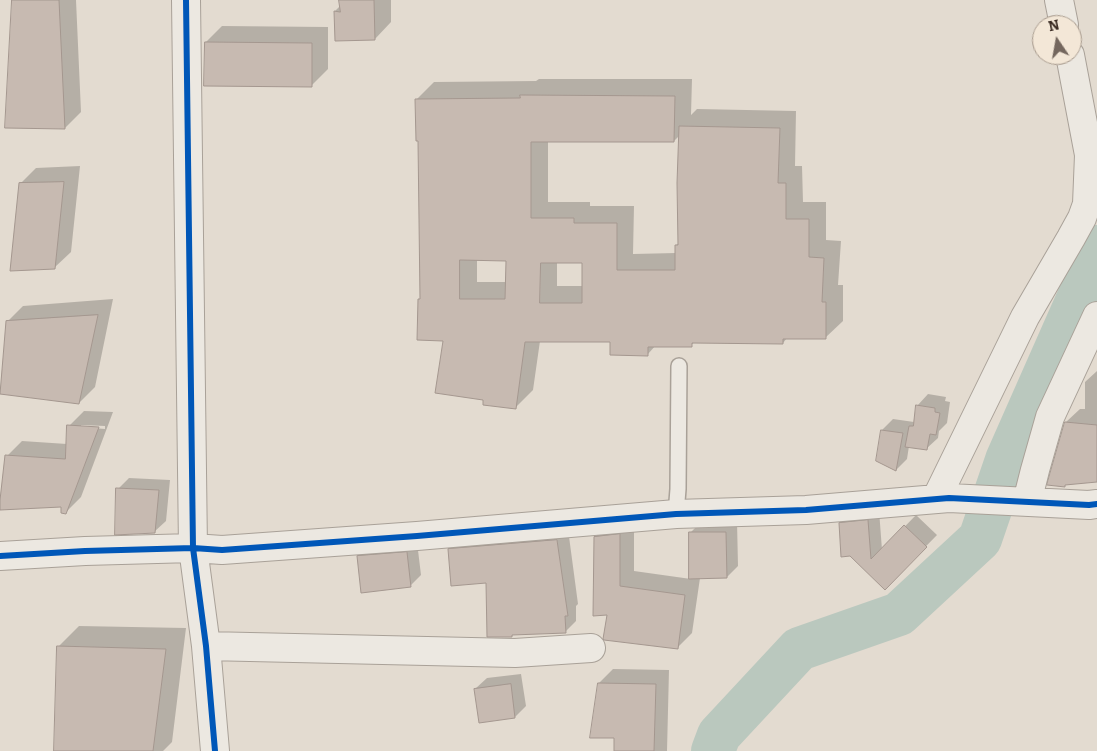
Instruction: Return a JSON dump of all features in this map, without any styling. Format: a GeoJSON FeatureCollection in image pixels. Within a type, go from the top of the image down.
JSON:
{"type":"FeatureCollection","features":[{"type":"Feature","properties":{"kind":"street"},"geometry":{"type":"LineString","coordinates":[[186,0],[193,548],[206,646],[215,751]]}},
{"type":"Feature","properties":{"kind":"street"},"geometry":{"type":"LineString","coordinates":[[1059,0],[1062,15]]}},
{"type":"Feature","properties":{"kind":"street"},"geometry":{"type":"LineString","coordinates":[[943,498],[1025,318],[1082,218],[1087,204],[1089,155],[1072,65]]}},
{"type":"Feature","properties":{"kind":"street"},"geometry":{"type":"LineString","coordinates":[[1021,501],[1035,470],[1050,416],[1097,316]]}},
{"type":"Feature","properties":{"kind":"street"},"geometry":{"type":"LineString","coordinates":[[0,556],[193,548],[222,550],[676,514],[806,510],[943,498],[1097,504]]}},
{"type":"Feature","properties":{"kind":"street"},"geometry":{"type":"LineString","coordinates":[[206,646],[515,654],[591,648]]}},
{"type":"Feature","properties":{"kind":"lane"},"geometry":{"type":"LineString","coordinates":[[676,514],[679,366]]}},
{"type":"Feature","properties":{"kind":"building"},"geometry":{"type":"Polygon","coordinates":[[[12,0],[59,0],[65,129],[5,128],[12,0]]]}},
{"type":"Feature","properties":{"kind":"building"},"geometry":{"type":"Polygon","coordinates":[[[339,0],[374,0],[375,40],[335,41],[334,11],[340,12],[339,0]]]}},
{"type":"Feature","properties":{"kind":"building"},"geometry":{"type":"Polygon","coordinates":[[[205,42],[312,43],[312,87],[204,86],[205,42]]]}},
{"type":"Feature","properties":{"kind":"building"},"geometry":{"type":"Polygon","coordinates":[[[520,95],[675,96],[674,142],[531,142],[531,218],[574,218],[574,223],[617,223],[617,270],[675,270],[675,245],[678,245],[677,183],[679,126],[780,128],[778,183],[786,183],[786,219],[809,219],[809,257],[824,258],[822,302],[826,302],[826,339],[783,339],[783,344],[692,343],[692,347],[648,347],[648,356],[610,355],[610,342],[525,342],[516,409],[483,405],[483,400],[435,393],[443,341],[417,340],[418,299],[420,299],[418,141],[416,141],[415,99],[520,98],[520,95]],[[460,260],[460,299],[505,299],[506,261],[460,260]],[[541,263],[540,303],[582,303],[582,263],[541,263]]]}},
{"type":"Feature","properties":{"kind":"building"},"geometry":{"type":"Polygon","coordinates":[[[64,182],[55,269],[10,271],[19,183],[64,182]]]}},
{"type":"Feature","properties":{"kind":"building"},"geometry":{"type":"Polygon","coordinates":[[[98,315],[79,404],[0,394],[6,321],[98,315]]]}},
{"type":"Feature","properties":{"kind":"building"},"geometry":{"type":"Polygon","coordinates":[[[916,405],[935,408],[935,412],[940,413],[936,435],[930,434],[927,450],[905,447],[909,426],[913,426],[916,405]]]}},
{"type":"Feature","properties":{"kind":"building"},"geometry":{"type":"Polygon","coordinates":[[[1065,422],[1097,425],[1097,482],[1065,485],[1065,487],[1047,485],[1065,422]]]}},
{"type":"Feature","properties":{"kind":"building"},"geometry":{"type":"Polygon","coordinates":[[[67,425],[99,427],[66,514],[61,513],[61,507],[0,510],[5,455],[65,459],[67,425]]]}},
{"type":"Feature","properties":{"kind":"building"},"geometry":{"type":"Polygon","coordinates":[[[881,430],[903,433],[896,471],[876,461],[881,430]]]}},
{"type":"Feature","properties":{"kind":"building"},"geometry":{"type":"Polygon","coordinates":[[[116,488],[159,490],[155,533],[115,535],[116,488]]]}},
{"type":"Feature","properties":{"kind":"building"},"geometry":{"type":"Polygon","coordinates":[[[868,520],[871,559],[904,525],[927,547],[885,590],[850,556],[841,557],[839,523],[868,520]]]}},
{"type":"Feature","properties":{"kind":"building"},"geometry":{"type":"Polygon","coordinates":[[[689,532],[726,532],[727,578],[689,579],[689,532]]]}},
{"type":"Feature","properties":{"kind":"building"},"geometry":{"type":"Polygon","coordinates":[[[620,534],[620,586],[685,595],[678,649],[603,639],[607,615],[593,616],[594,537],[620,534]]]}},
{"type":"Feature","properties":{"kind":"building"},"geometry":{"type":"Polygon","coordinates":[[[557,540],[568,616],[565,616],[566,633],[487,637],[486,583],[451,586],[448,549],[557,540]]]}},
{"type":"Feature","properties":{"kind":"building"},"geometry":{"type":"Polygon","coordinates":[[[407,552],[411,587],[361,593],[357,556],[407,552]]]}},
{"type":"Feature","properties":{"kind":"building"},"geometry":{"type":"Polygon","coordinates":[[[57,646],[166,649],[153,751],[54,751],[57,646]]]}},
{"type":"Feature","properties":{"kind":"building"},"geometry":{"type":"Polygon","coordinates":[[[598,683],[656,684],[654,751],[614,751],[614,738],[590,738],[598,683]]]}},
{"type":"Feature","properties":{"kind":"building"},"geometry":{"type":"Polygon","coordinates":[[[511,684],[515,718],[479,723],[474,689],[511,684]]]}},
{"type":"Feature","properties":{"kind":"waterway"},"geometry":{"type":"LineString","coordinates":[[713,751],[719,735],[799,649],[899,614],[980,539],[1007,460],[1083,288],[1097,247]]}},
{"type":"Feature","properties":{"kind":"cycle path"},"geometry":{"type":"LineString","coordinates":[[186,0],[193,548],[206,646],[215,751]]}},
{"type":"Feature","properties":{"kind":"cycle path"},"geometry":{"type":"LineString","coordinates":[[0,556],[193,548],[222,550],[676,514],[806,510],[949,498],[1097,504]]}}]}
